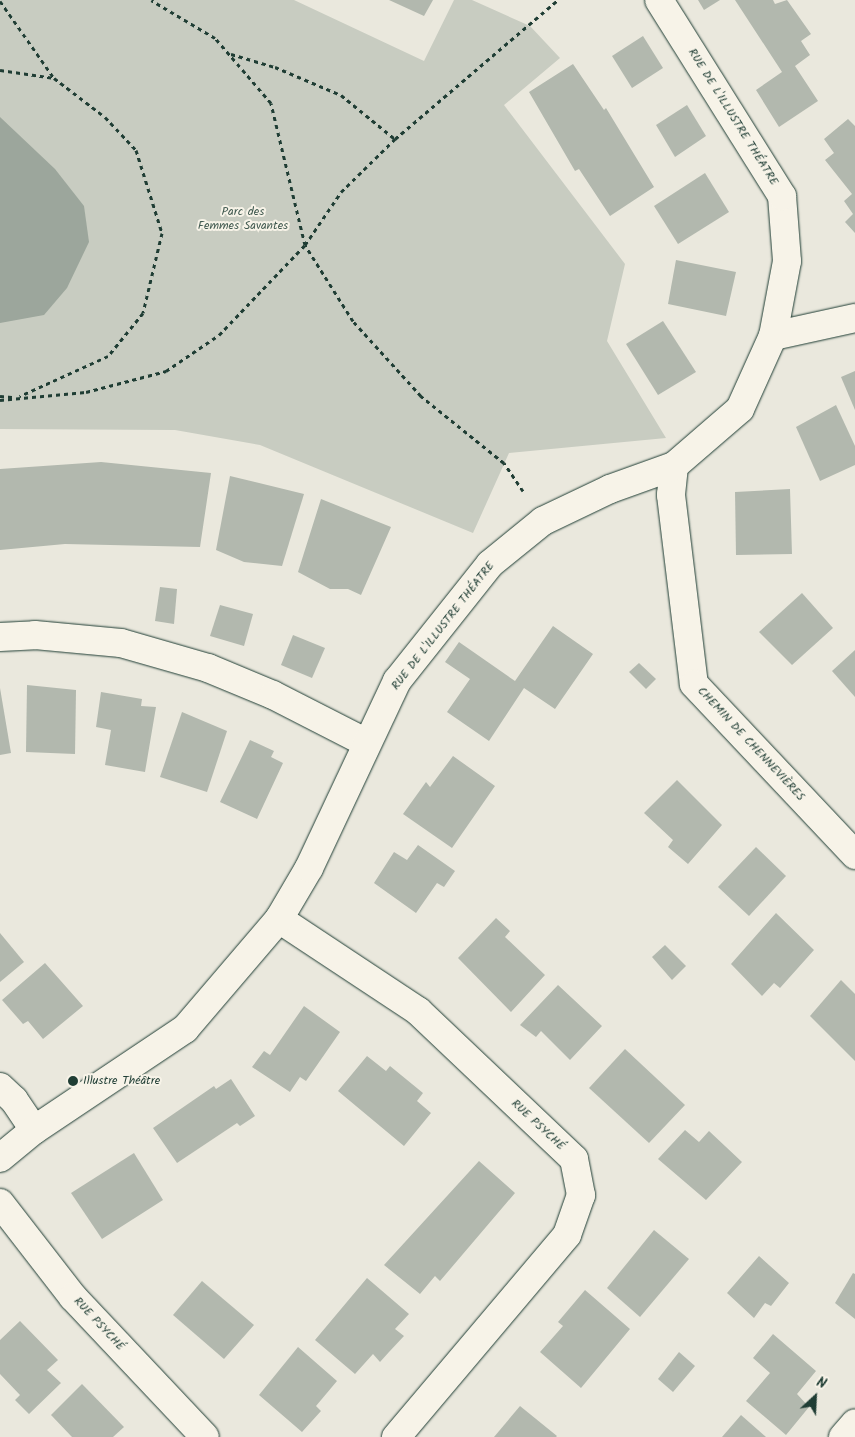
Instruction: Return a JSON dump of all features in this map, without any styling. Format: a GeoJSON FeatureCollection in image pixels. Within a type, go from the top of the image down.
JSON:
{"type":"FeatureCollection","features":[{"type":"Feature","properties":{"kind":"street","name":"RUE DE L'ILLUSTRE THÉATRE"},"geometry":{"type":"LineString","coordinates":[[0,1158],[34,1130],[185,1029],[279,919],[309,868],[365,742],[396,681],[483,572],[543,520],[610,489],[674,466],[740,409],[773,336],[787,261],[782,196],[659,0]]}},
{"type":"Feature","properties":{"kind":"street"},"geometry":{"type":"LineString","coordinates":[[773,336],[855,318]]}},
{"type":"Feature","properties":{"kind":"street","name":"CHEMIN DE CHENNEVIÈRES"},"geometry":{"type":"LineString","coordinates":[[674,466],[671,495],[694,684],[855,855]]}},
{"type":"Feature","properties":{"kind":"street"},"geometry":{"type":"LineString","coordinates":[[0,637],[34,635],[121,643],[208,668],[273,695],[365,742]]}},
{"type":"Feature","properties":{"kind":"street","name":"RUE PSYCHÉ"},"geometry":{"type":"LineString","coordinates":[[279,919],[418,1011],[574,1159],[581,1195],[568,1235],[396,1437]]}},
{"type":"Feature","properties":{"kind":"street"},"geometry":{"type":"LineString","coordinates":[[0,1087],[14,1100],[34,1130]]}},
{"type":"Feature","properties":{"kind":"street","name":"RUE PSYCHÉ"},"geometry":{"type":"LineString","coordinates":[[0,1203],[73,1297],[205,1437]]}},
{"type":"Feature","properties":{"kind":"street"},"geometry":{"type":"LineString","coordinates":[[843,1437],[855,1423]]}},
{"type":"Feature","properties":{"kind":"path"},"geometry":{"type":"LineString","coordinates":[[151,0],[215,38],[271,103],[304,245],[353,321],[421,396],[504,463],[543,520]]}},
{"type":"Feature","properties":{"kind":"path"},"geometry":{"type":"LineString","coordinates":[[0,400],[86,392],[166,371],[219,335],[304,245],[341,192],[395,139],[558,0]]}},
{"type":"Feature","properties":{"kind":"path"},"geometry":{"type":"LineString","coordinates":[[0,1],[54,78],[106,117],[136,150],[162,233],[143,313],[108,356],[18,397],[0,396]]}},
{"type":"Feature","properties":{"kind":"path"},"geometry":{"type":"LineString","coordinates":[[229,54],[275,67],[341,95],[395,139]]}},
{"type":"Feature","properties":{"kind":"path"},"geometry":{"type":"LineString","coordinates":[[0,70],[54,78]]}},
{"type":"Feature","properties":{"kind":"green space","name":"Parc des Femmes Savantes"},"geometry":{"type":"Polygon","coordinates":[[[0,0],[294,0],[424,61],[454,0],[472,0],[530,26],[560,58],[504,105],[625,264],[607,341],[666,438],[509,453],[473,533],[260,445],[175,430],[0,429],[0,0]]]}},
{"type":"Feature","properties":{"kind":"shaded area"},"geometry":{"type":"Polygon","coordinates":[[[0,117],[55,169],[84,206],[89,242],[67,288],[44,315],[0,323],[0,117]]]}},
{"type":"Feature","properties":{"kind":"building"},"geometry":{"type":"Polygon","coordinates":[[[389,0],[433,0],[424,16],[389,0]]]}},
{"type":"Feature","properties":{"kind":"building"},"geometry":{"type":"Polygon","coordinates":[[[698,0],[720,0],[704,10],[698,0]]]}},
{"type":"Feature","properties":{"kind":"building"},"geometry":{"type":"Polygon","coordinates":[[[735,0],[773,0],[775,4],[787,0],[811,34],[801,41],[810,55],[795,66],[818,101],[779,127],[756,90],[782,72],[735,0]]]}},
{"type":"Feature","properties":{"kind":"building"},"geometry":{"type":"Polygon","coordinates":[[[643,36],[663,68],[632,88],[612,56],[643,36]]]}},
{"type":"Feature","properties":{"kind":"building"},"geometry":{"type":"Polygon","coordinates":[[[573,64],[604,110],[606,108],[654,187],[610,216],[579,169],[575,171],[529,92],[573,64]]]}},
{"type":"Feature","properties":{"kind":"building"},"geometry":{"type":"Polygon","coordinates":[[[687,105],[706,136],[675,157],[656,125],[687,105]]]}},
{"type":"Feature","properties":{"kind":"building"},"geometry":{"type":"Polygon","coordinates":[[[848,119],[855,126],[855,233],[845,222],[853,214],[844,201],[852,194],[825,160],[834,153],[824,139],[848,119]]]}},
{"type":"Feature","properties":{"kind":"building"},"geometry":{"type":"Polygon","coordinates":[[[705,173],[729,212],[678,244],[654,206],[705,173]]]}},
{"type":"Feature","properties":{"kind":"building"},"geometry":{"type":"Polygon","coordinates":[[[676,260],[736,272],[726,316],[668,304],[676,260]]]}},
{"type":"Feature","properties":{"kind":"building"},"geometry":{"type":"Polygon","coordinates":[[[663,321],[696,372],[658,395],[626,344],[663,321]]]}},
{"type":"Feature","properties":{"kind":"building"},"geometry":{"type":"Polygon","coordinates":[[[855,371],[855,410],[841,377],[855,371]]]}},
{"type":"Feature","properties":{"kind":"building"},"geometry":{"type":"Polygon","coordinates":[[[836,405],[855,446],[855,465],[820,481],[796,427],[836,405]]]}},
{"type":"Feature","properties":{"kind":"building"},"geometry":{"type":"Polygon","coordinates":[[[101,462],[211,473],[200,547],[65,544],[0,550],[0,469],[101,462]]]}},
{"type":"Feature","properties":{"kind":"building"},"geometry":{"type":"Polygon","coordinates":[[[230,476],[304,494],[282,566],[244,562],[216,550],[230,476]]]}},
{"type":"Feature","properties":{"kind":"building"},"geometry":{"type":"Polygon","coordinates":[[[790,489],[792,554],[736,555],[735,492],[790,489]]]}},
{"type":"Feature","properties":{"kind":"building"},"geometry":{"type":"Polygon","coordinates":[[[321,499],[391,527],[361,595],[348,589],[330,589],[298,572],[321,499]]]}},
{"type":"Feature","properties":{"kind":"building"},"geometry":{"type":"Polygon","coordinates":[[[160,587],[177,589],[174,624],[155,621],[160,587]]]}},
{"type":"Feature","properties":{"kind":"building"},"geometry":{"type":"Polygon","coordinates":[[[802,593],[833,628],[792,665],[759,632],[802,593]]]}},
{"type":"Feature","properties":{"kind":"building"},"geometry":{"type":"Polygon","coordinates":[[[220,605],[253,614],[244,646],[210,636],[220,605]]]}},
{"type":"Feature","properties":{"kind":"building"},"geometry":{"type":"Polygon","coordinates":[[[553,626],[593,654],[555,709],[524,688],[489,741],[447,712],[470,679],[445,662],[459,642],[515,681],[553,626]]]}},
{"type":"Feature","properties":{"kind":"building"},"geometry":{"type":"Polygon","coordinates":[[[293,635],[325,648],[312,678],[281,665],[293,635]]]}},
{"type":"Feature","properties":{"kind":"building"},"geometry":{"type":"Polygon","coordinates":[[[855,650],[855,697],[832,671],[855,650]]]}},
{"type":"Feature","properties":{"kind":"building"},"geometry":{"type":"Polygon","coordinates":[[[639,663],[656,679],[646,689],[629,672],[639,663]]]}},
{"type":"Feature","properties":{"kind":"building"},"geometry":{"type":"Polygon","coordinates":[[[27,685],[76,690],[75,754],[26,752],[27,685]]]}},
{"type":"Feature","properties":{"kind":"building"},"geometry":{"type":"Polygon","coordinates":[[[0,688],[11,753],[0,755],[0,688]]]}},
{"type":"Feature","properties":{"kind":"building"},"geometry":{"type":"Polygon","coordinates":[[[101,692],[142,699],[141,706],[156,707],[145,772],[105,765],[111,730],[96,727],[101,692]]]}},
{"type":"Feature","properties":{"kind":"building"},"geometry":{"type":"Polygon","coordinates":[[[182,712],[227,731],[207,792],[160,777],[182,712]]]}},
{"type":"Feature","properties":{"kind":"building"},"geometry":{"type":"Polygon","coordinates":[[[250,740],[274,751],[271,757],[283,763],[257,819],[220,802],[250,740]]]}},
{"type":"Feature","properties":{"kind":"building"},"geometry":{"type":"Polygon","coordinates":[[[453,756],[495,786],[452,848],[403,814],[426,782],[430,787],[453,756]]]}},
{"type":"Feature","properties":{"kind":"building"},"geometry":{"type":"Polygon","coordinates":[[[677,780],[722,825],[688,864],[668,847],[673,840],[644,813],[677,780]]]}},
{"type":"Feature","properties":{"kind":"building"},"geometry":{"type":"Polygon","coordinates":[[[418,845],[455,871],[444,887],[437,883],[416,913],[374,883],[394,852],[407,860],[418,845]]]}},
{"type":"Feature","properties":{"kind":"building"},"geometry":{"type":"Polygon","coordinates":[[[756,847],[786,876],[749,916],[718,887],[756,847]]]}},
{"type":"Feature","properties":{"kind":"building"},"geometry":{"type":"Polygon","coordinates":[[[776,913],[814,950],[780,988],[774,983],[762,996],[731,964],[776,913]]]}},
{"type":"Feature","properties":{"kind":"building"},"geometry":{"type":"Polygon","coordinates":[[[496,918],[510,931],[505,937],[545,975],[511,1012],[458,958],[496,918]]]}},
{"type":"Feature","properties":{"kind":"building"},"geometry":{"type":"Polygon","coordinates":[[[0,933],[24,962],[0,982],[0,933]]]}},
{"type":"Feature","properties":{"kind":"building"},"geometry":{"type":"Polygon","coordinates":[[[665,945],[686,966],[672,980],[652,957],[665,945]]]}},
{"type":"Feature","properties":{"kind":"building"},"geometry":{"type":"Polygon","coordinates":[[[45,963],[83,1006],[43,1039],[28,1021],[23,1024],[2,1000],[45,963]]]}},
{"type":"Feature","properties":{"kind":"building"},"geometry":{"type":"Polygon","coordinates":[[[841,980],[855,994],[855,1061],[810,1016],[841,980]]]}},
{"type":"Feature","properties":{"kind":"building"},"geometry":{"type":"Polygon","coordinates":[[[558,985],[602,1026],[570,1060],[541,1031],[536,1037],[520,1025],[558,985]]]}},
{"type":"Feature","properties":{"kind":"building"},"geometry":{"type":"Polygon","coordinates":[[[304,1006],[340,1032],[306,1081],[300,1077],[290,1092],[252,1067],[264,1051],[270,1055],[304,1006]]]}},
{"type":"Feature","properties":{"kind":"building"},"geometry":{"type":"Polygon","coordinates":[[[625,1049],[685,1105],[649,1143],[589,1088],[625,1049]]]}},
{"type":"Feature","properties":{"kind":"building"},"geometry":{"type":"Polygon","coordinates":[[[367,1056],[386,1071],[390,1066],[423,1093],[417,1101],[431,1113],[404,1146],[338,1091],[367,1056]]]}},
{"type":"Feature","properties":{"kind":"building"},"geometry":{"type":"Polygon","coordinates":[[[231,1079],[255,1116],[240,1126],[237,1123],[177,1163],[153,1128],[214,1086],[216,1089],[231,1079]]]}},
{"type":"Feature","properties":{"kind":"building"},"geometry":{"type":"Polygon","coordinates":[[[685,1130],[699,1142],[709,1131],[742,1162],[706,1200],[658,1159],[685,1130]]]}},
{"type":"Feature","properties":{"kind":"building"},"geometry":{"type":"Polygon","coordinates":[[[134,1153],[163,1200],[102,1239],[71,1193],[134,1153]]]}},
{"type":"Feature","properties":{"kind":"building"},"geometry":{"type":"Polygon","coordinates":[[[479,1161],[515,1193],[440,1281],[435,1276],[420,1294],[384,1265],[479,1161]]]}},
{"type":"Feature","properties":{"kind":"building"},"geometry":{"type":"Polygon","coordinates":[[[654,1230],[689,1259],[640,1317],[607,1288],[654,1230]]]}},
{"type":"Feature","properties":{"kind":"building"},"geometry":{"type":"Polygon","coordinates":[[[759,1256],[789,1283],[771,1306],[765,1303],[754,1318],[727,1293],[759,1256]]]}},
{"type":"Feature","properties":{"kind":"building"},"geometry":{"type":"Polygon","coordinates":[[[853,1273],[855,1274],[855,1319],[835,1303],[853,1273]]]}},
{"type":"Feature","properties":{"kind":"building"},"geometry":{"type":"Polygon","coordinates":[[[367,1278],[409,1314],[395,1329],[404,1336],[380,1362],[373,1354],[355,1374],[315,1340],[367,1278]]]}},
{"type":"Feature","properties":{"kind":"building"},"geometry":{"type":"Polygon","coordinates":[[[202,1281],[254,1325],[224,1359],[173,1315],[202,1281]]]}},
{"type":"Feature","properties":{"kind":"building"},"geometry":{"type":"Polygon","coordinates":[[[585,1290],[630,1329],[581,1388],[540,1352],[563,1326],[558,1322],[585,1290]]]}},
{"type":"Feature","properties":{"kind":"building"},"geometry":{"type":"Polygon","coordinates":[[[20,1321],[58,1360],[47,1370],[61,1383],[29,1414],[15,1400],[20,1395],[0,1374],[0,1340],[20,1321]]]}},
{"type":"Feature","properties":{"kind":"building"},"geometry":{"type":"Polygon","coordinates":[[[773,1334],[816,1371],[797,1394],[809,1407],[786,1435],[746,1401],[770,1373],[753,1358],[773,1334]]]}},
{"type":"Feature","properties":{"kind":"building"},"geometry":{"type":"Polygon","coordinates":[[[298,1347],[337,1381],[316,1406],[321,1411],[302,1432],[259,1395],[298,1347]]]}},
{"type":"Feature","properties":{"kind":"building"},"geometry":{"type":"Polygon","coordinates":[[[679,1352],[695,1366],[673,1392],[658,1379],[679,1352]]]}},
{"type":"Feature","properties":{"kind":"building"},"geometry":{"type":"Polygon","coordinates":[[[82,1384],[124,1427],[113,1437],[72,1437],[51,1415],[82,1384]]]}},
{"type":"Feature","properties":{"kind":"building"},"geometry":{"type":"Polygon","coordinates":[[[520,1406],[557,1436],[494,1437],[520,1406]]]}},
{"type":"Feature","properties":{"kind":"building"},"geometry":{"type":"Polygon","coordinates":[[[741,1415],[766,1437],[722,1437],[741,1415]]]}},
{"type":"Feature","properties":{"kind":"place","name":"Illustre Théâtre"},"geometry":{"type":"Point","coordinates":[73,1081]}}]}
